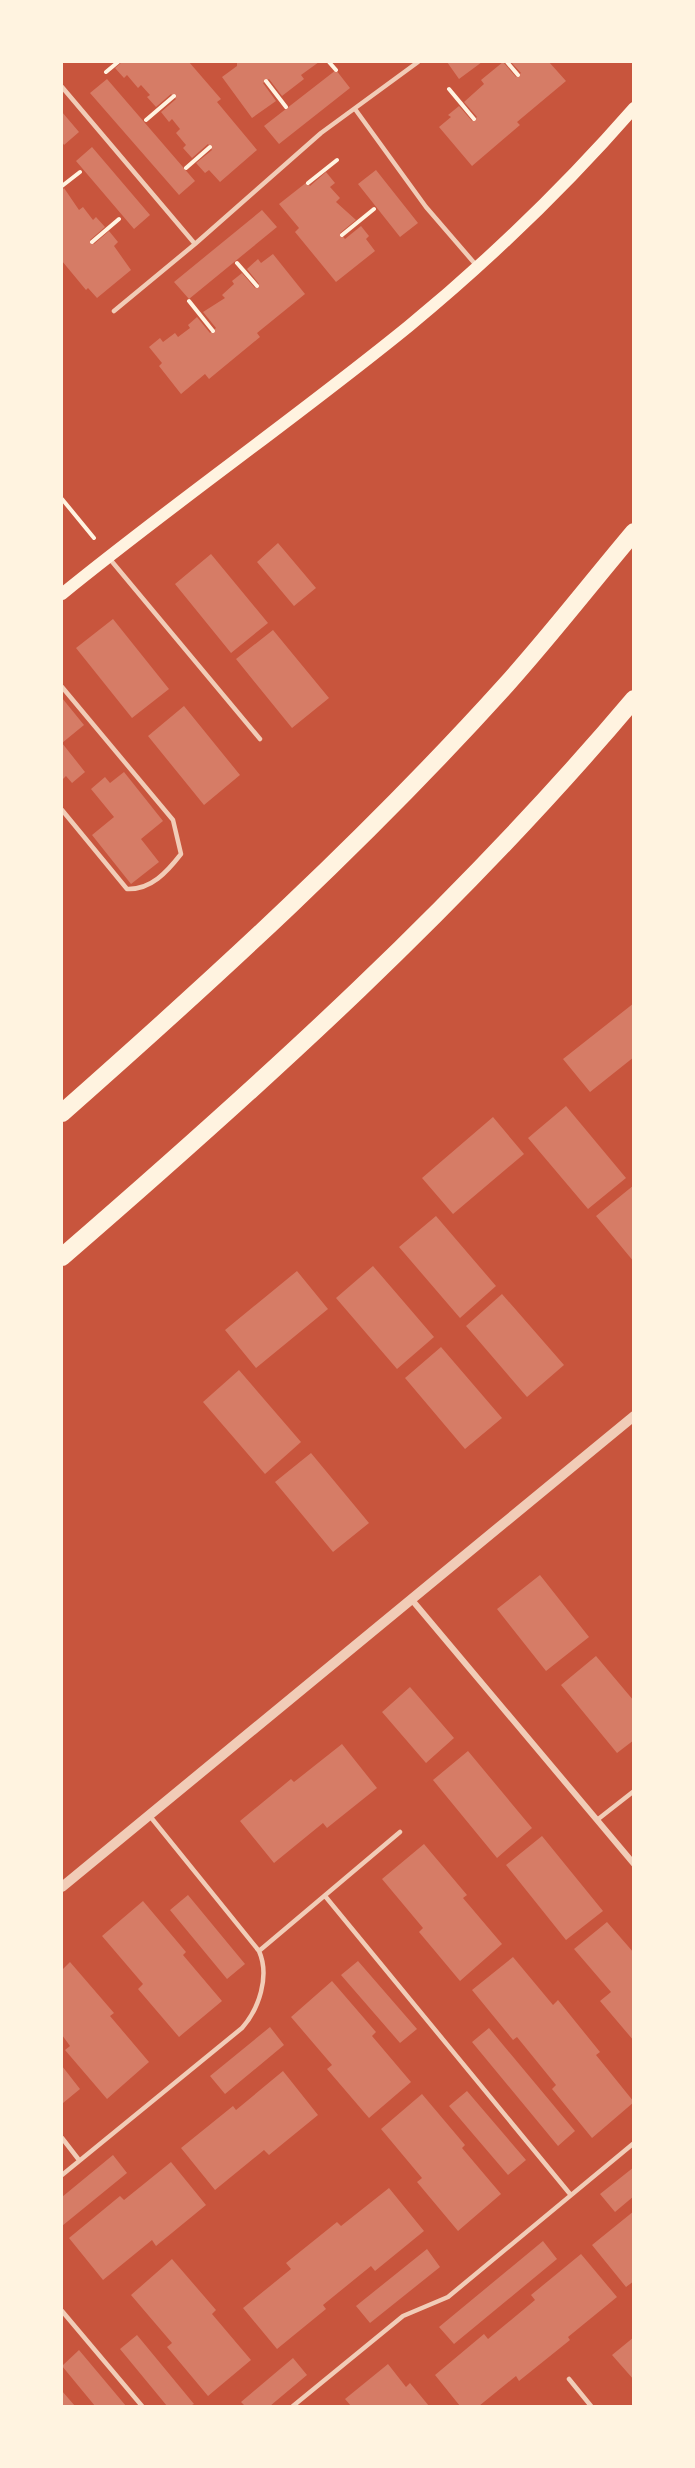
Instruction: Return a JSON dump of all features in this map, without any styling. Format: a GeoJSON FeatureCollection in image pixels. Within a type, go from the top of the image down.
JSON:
{"type":"FeatureCollection","features":[{"type":"Feature","properties":{"kind":"highway"},"geometry":{"type":"LineString","coordinates":[[62,1113],[155,1030],[373,826],[506,685],[633,532]]}},
{"type":"Feature","properties":{"kind":"highway"},"geometry":{"type":"LineString","coordinates":[[62,1257],[252,1090],[363,986],[535,811],[633,699]]}},
{"type":"Feature","properties":{"kind":"main road"},"geometry":{"type":"LineString","coordinates":[[62,594],[342,379],[478,267],[576,173],[633,108]]}},
{"type":"Feature","properties":{"kind":"street"},"geometry":{"type":"LineString","coordinates":[[62,1887],[633,1416]]}},
{"type":"Feature","properties":{"kind":"street"},"geometry":{"type":"LineString","coordinates":[[412,1600],[633,1864]]}},
{"type":"Feature","properties":{"kind":"lane"},"geometry":{"type":"LineString","coordinates":[[114,311],[195,244],[321,133],[418,62]]}},
{"type":"Feature","properties":{"kind":"lane"},"geometry":{"type":"LineString","coordinates":[[62,87],[195,244]]}},
{"type":"Feature","properties":{"kind":"lane"},"geometry":{"type":"LineString","coordinates":[[355,109],[426,207],[478,267]]}},
{"type":"Feature","properties":{"kind":"lane"},"geometry":{"type":"LineString","coordinates":[[109,558],[260,739]]}},
{"type":"Feature","properties":{"kind":"lane"},"geometry":{"type":"LineString","coordinates":[[62,687],[173,820],[181,854],[164,875],[138,890],[127,889],[62,810]]}},
{"type":"Feature","properties":{"kind":"lane"},"geometry":{"type":"LineString","coordinates":[[597,1820],[633,1791]]}},
{"type":"Feature","properties":{"kind":"lane"},"geometry":{"type":"LineString","coordinates":[[62,2175],[242,2028],[253,2016],[260,1996],[263,1961],[259,1951],[148,1815]]}},
{"type":"Feature","properties":{"kind":"lane"},"geometry":{"type":"LineString","coordinates":[[259,1951],[400,1832]]}},
{"type":"Feature","properties":{"kind":"lane"},"geometry":{"type":"LineString","coordinates":[[325,1896],[570,2193]]}},
{"type":"Feature","properties":{"kind":"lane"},"geometry":{"type":"LineString","coordinates":[[62,2138],[79,2160]]}},
{"type":"Feature","properties":{"kind":"lane"},"geometry":{"type":"LineString","coordinates":[[293,2406],[402,2316],[448,2297],[570,2193],[633,2143]]}},
{"type":"Feature","properties":{"kind":"lane"},"geometry":{"type":"LineString","coordinates":[[62,2311],[142,2406]]}},
{"type":"Feature","properties":{"kind":"lane"},"geometry":{"type":"LineString","coordinates":[[568,2379],[591,2406]]}},
{"type":"Feature","properties":{"kind":"path"},"geometry":{"type":"LineString","coordinates":[[106,72],[118,62]]}},
{"type":"Feature","properties":{"kind":"path"},"geometry":{"type":"LineString","coordinates":[[329,62],[336,70]]}},
{"type":"Feature","properties":{"kind":"path"},"geometry":{"type":"LineString","coordinates":[[507,62],[518,75]]}},
{"type":"Feature","properties":{"kind":"path"},"geometry":{"type":"LineString","coordinates":[[266,81],[286,107]]}},
{"type":"Feature","properties":{"kind":"path"},"geometry":{"type":"LineString","coordinates":[[449,89],[474,119]]}},
{"type":"Feature","properties":{"kind":"path"},"geometry":{"type":"LineString","coordinates":[[146,120],[174,96]]}},
{"type":"Feature","properties":{"kind":"path"},"geometry":{"type":"LineString","coordinates":[[186,168],[210,147]]}},
{"type":"Feature","properties":{"kind":"path"},"geometry":{"type":"LineString","coordinates":[[308,183],[337,160]]}},
{"type":"Feature","properties":{"kind":"path"},"geometry":{"type":"LineString","coordinates":[[62,186],[80,172]]}},
{"type":"Feature","properties":{"kind":"path"},"geometry":{"type":"LineString","coordinates":[[342,235],[375,209]]}},
{"type":"Feature","properties":{"kind":"path"},"geometry":{"type":"LineString","coordinates":[[92,242],[119,219]]}},
{"type":"Feature","properties":{"kind":"path"},"geometry":{"type":"LineString","coordinates":[[237,263],[257,286]]}},
{"type":"Feature","properties":{"kind":"path"},"geometry":{"type":"LineString","coordinates":[[189,302],[213,331]]}},
{"type":"Feature","properties":{"kind":"path"},"geometry":{"type":"LineString","coordinates":[[62,499],[93,536]]}},
{"type":"Feature","properties":{"kind":"building"},"geometry":{"type":"Polygon","coordinates":[[[122,62],[189,62],[221,99],[217,102],[257,150],[220,182],[209,170],[205,173],[196,163],[212,150],[208,144],[192,158],[183,148],[186,145],[176,133],[180,129],[172,119],[169,122],[161,112],[176,99],[171,94],[156,107],[147,97],[150,95],[141,85],[138,88],[127,75],[124,78],[115,68],[122,62]]]}},
{"type":"Feature","properties":{"kind":"building"},"geometry":{"type":"Polygon","coordinates":[[[237,62],[319,62],[301,75],[304,79],[282,96],[269,79],[263,83],[276,101],[252,118],[222,77],[237,66],[237,62]]]}},
{"type":"Feature","properties":{"kind":"building"},"geometry":{"type":"Polygon","coordinates":[[[447,62],[482,62],[459,79],[447,62]]]}},
{"type":"Feature","properties":{"kind":"building"},"geometry":{"type":"Polygon","coordinates":[[[503,62],[516,77],[521,73],[511,62],[549,62],[566,81],[517,122],[520,125],[472,166],[439,127],[459,106],[472,121],[477,117],[464,102],[484,84],[481,80],[503,62]]]}},
{"type":"Feature","properties":{"kind":"building"},"geometry":{"type":"Polygon","coordinates":[[[336,70],[350,88],[279,144],[264,126],[336,70]]]}},
{"type":"Feature","properties":{"kind":"building"},"geometry":{"type":"Polygon","coordinates":[[[107,79],[195,181],[179,195],[90,93],[107,79]]]}},
{"type":"Feature","properties":{"kind":"building"},"geometry":{"type":"Polygon","coordinates":[[[62,112],[79,132],[64,145],[62,142],[62,112]]]}},
{"type":"Feature","properties":{"kind":"building"},"geometry":{"type":"Polygon","coordinates":[[[92,147],[150,215],[134,229],[76,161],[92,147]]]}},
{"type":"Feature","properties":{"kind":"building"},"geometry":{"type":"Polygon","coordinates":[[[376,170],[418,223],[400,237],[358,184],[376,170]]]}},
{"type":"Feature","properties":{"kind":"building"},"geometry":{"type":"Polygon","coordinates":[[[326,172],[335,183],[330,187],[340,198],[336,202],[356,220],[340,233],[345,239],[361,226],[369,236],[366,239],[375,251],[336,282],[295,232],[299,228],[279,204],[307,182],[310,186],[326,172]]]}},
{"type":"Feature","properties":{"kind":"building"},"geometry":{"type":"Polygon","coordinates":[[[64,188],[79,210],[83,207],[93,220],[96,217],[105,227],[90,240],[94,244],[109,231],[118,242],[114,246],[131,270],[97,298],[88,288],[86,290],[62,261],[62,190],[64,188]]]}},
{"type":"Feature","properties":{"kind":"building"},"geometry":{"type":"Polygon","coordinates":[[[262,210],[277,227],[189,299],[174,282],[262,210]]]}},
{"type":"Feature","properties":{"kind":"building"},"geometry":{"type":"Polygon","coordinates":[[[273,254],[305,294],[257,333],[260,337],[209,379],[205,374],[181,394],[159,366],[162,363],[149,347],[160,338],[163,342],[175,333],[178,337],[190,328],[188,325],[197,317],[210,333],[216,328],[203,312],[225,298],[222,295],[234,284],[232,281],[242,273],[255,288],[259,284],[247,269],[258,259],[261,263],[273,254]]]}},
{"type":"Feature","properties":{"kind":"building"},"geometry":{"type":"Polygon","coordinates":[[[278,543],[316,588],[294,606],[257,562],[278,543]]]}},
{"type":"Feature","properties":{"kind":"building"},"geometry":{"type":"Polygon","coordinates":[[[211,554],[268,623],[231,653],[175,584],[211,554]]]}},
{"type":"Feature","properties":{"kind":"building"},"geometry":{"type":"Polygon","coordinates":[[[113,619],[169,689],[132,718],[76,648],[113,619]]]}},
{"type":"Feature","properties":{"kind":"building"},"geometry":{"type":"Polygon","coordinates":[[[273,630],[329,698],[292,728],[236,659],[273,630]]]}},
{"type":"Feature","properties":{"kind":"building"},"geometry":{"type":"Polygon","coordinates":[[[62,698],[84,725],[62,743],[62,698]]]}},
{"type":"Feature","properties":{"kind":"building"},"geometry":{"type":"Polygon","coordinates":[[[184,706],[240,775],[204,805],[148,736],[184,706]]]}},
{"type":"Feature","properties":{"kind":"building"},"geometry":{"type":"Polygon","coordinates":[[[62,743],[85,772],[72,783],[66,776],[62,780],[62,743]]]}},
{"type":"Feature","properties":{"kind":"building"},"geometry":{"type":"Polygon","coordinates":[[[124,772],[163,821],[141,839],[159,862],[131,884],[92,835],[114,817],[91,789],[105,777],[110,783],[124,772]]]}},
{"type":"Feature","properties":{"kind":"building"},"geometry":{"type":"Polygon","coordinates":[[[634,1003],[634,1057],[590,1092],[563,1059],[634,1003]]]}},
{"type":"Feature","properties":{"kind":"building"},"geometry":{"type":"Polygon","coordinates":[[[566,1106],[626,1178],[588,1209],[528,1138],[566,1106]]]}},
{"type":"Feature","properties":{"kind":"building"},"geometry":{"type":"Polygon","coordinates":[[[493,1117],[524,1154],[453,1214],[422,1178],[493,1117]]]}},
{"type":"Feature","properties":{"kind":"building"},"geometry":{"type":"Polygon","coordinates":[[[634,1185],[634,1262],[596,1216],[634,1185]]]}},
{"type":"Feature","properties":{"kind":"building"},"geometry":{"type":"Polygon","coordinates":[[[436,1216],[496,1286],[460,1318],[399,1247],[436,1216]]]}},
{"type":"Feature","properties":{"kind":"building"},"geometry":{"type":"Polygon","coordinates":[[[373,1266],[434,1337],[397,1369],[336,1298],[373,1266]]]}},
{"type":"Feature","properties":{"kind":"building"},"geometry":{"type":"Polygon","coordinates":[[[297,1271],[328,1309],[256,1368],[225,1330],[297,1271]]]}},
{"type":"Feature","properties":{"kind":"building"},"geometry":{"type":"Polygon","coordinates":[[[502,1294],[564,1365],[527,1397],[466,1326],[502,1294]]]}},
{"type":"Feature","properties":{"kind":"building"},"geometry":{"type":"Polygon","coordinates":[[[441,1347],[502,1418],[465,1449],[405,1378],[441,1347]]]}},
{"type":"Feature","properties":{"kind":"building"},"geometry":{"type":"Polygon","coordinates":[[[239,1370],[301,1442],[265,1474],[203,1402],[239,1370]]]}},
{"type":"Feature","properties":{"kind":"building"},"geometry":{"type":"Polygon","coordinates":[[[311,1453],[369,1523],[333,1552],[275,1482],[311,1453]]]}},
{"type":"Feature","properties":{"kind":"building"},"geometry":{"type":"Polygon","coordinates":[[[540,1575],[589,1637],[546,1671],[497,1609],[540,1575]]]}},
{"type":"Feature","properties":{"kind":"building"},"geometry":{"type":"Polygon","coordinates":[[[596,1656],[634,1701],[634,1740],[617,1753],[561,1685],[596,1656]]]}},
{"type":"Feature","properties":{"kind":"building"},"geometry":{"type":"Polygon","coordinates":[[[410,1687],[454,1738],[426,1763],[382,1712],[410,1687]]]}},
{"type":"Feature","properties":{"kind":"building"},"geometry":{"type":"Polygon","coordinates":[[[342,1744],[377,1788],[327,1828],[323,1823],[274,1863],[240,1821],[291,1779],[294,1782],[342,1744]]]}},
{"type":"Feature","properties":{"kind":"building"},"geometry":{"type":"Polygon","coordinates":[[[468,1751],[532,1828],[497,1858],[433,1780],[468,1751]]]}},
{"type":"Feature","properties":{"kind":"building"},"geometry":{"type":"Polygon","coordinates":[[[542,1836],[603,1911],[566,1940],[506,1865],[542,1836]]]}},
{"type":"Feature","properties":{"kind":"building"},"geometry":{"type":"Polygon","coordinates":[[[424,1844],[467,1895],[463,1898],[502,1944],[460,1981],[419,1932],[423,1928],[382,1879],[424,1844]]]}},
{"type":"Feature","properties":{"kind":"building"},"geometry":{"type":"Polygon","coordinates":[[[188,1895],[245,1964],[227,1979],[170,1910],[188,1895]]]}},
{"type":"Feature","properties":{"kind":"building"},"geometry":{"type":"Polygon","coordinates":[[[143,1901],[186,1952],[183,1955],[222,2001],[179,2037],[138,1989],[143,1984],[102,1936],[143,1901]]]}},
{"type":"Feature","properties":{"kind":"building"},"geometry":{"type":"Polygon","coordinates":[[[607,1922],[634,1953],[634,2041],[600,2001],[611,1992],[574,1949],[607,1922]]]}},
{"type":"Feature","properties":{"kind":"building"},"geometry":{"type":"Polygon","coordinates":[[[513,1957],[553,2005],[558,2000],[600,2052],[596,2055],[634,2102],[592,2138],[552,2089],[556,2085],[517,2037],[513,2040],[472,1990],[513,1957]]]}},
{"type":"Feature","properties":{"kind":"building"},"geometry":{"type":"Polygon","coordinates":[[[358,1961],[417,2029],[400,2043],[341,1975],[358,1961]]]}},
{"type":"Feature","properties":{"kind":"building"},"geometry":{"type":"Polygon","coordinates":[[[70,1962],[114,2013],[110,2016],[149,2062],[107,2099],[65,2050],[70,2046],[62,2035],[62,1970],[70,1962]]]}},
{"type":"Feature","properties":{"kind":"building"},"geometry":{"type":"Polygon","coordinates":[[[332,1981],[376,2032],[372,2036],[411,2082],[369,2118],[327,2069],[332,2065],[291,2017],[332,1981]]]}},
{"type":"Feature","properties":{"kind":"building"},"geometry":{"type":"Polygon","coordinates":[[[270,2027],[284,2045],[225,2094],[210,2076],[270,2027]]]}},
{"type":"Feature","properties":{"kind":"building"},"geometry":{"type":"Polygon","coordinates":[[[489,2028],[575,2131],[558,2146],[472,2042],[489,2028]]]}},
{"type":"Feature","properties":{"kind":"building"},"geometry":{"type":"Polygon","coordinates":[[[62,2066],[80,2089],[63,2103],[62,2102],[62,2066]]]}},
{"type":"Feature","properties":{"kind":"building"},"geometry":{"type":"Polygon","coordinates":[[[283,2071],[318,2115],[269,2155],[264,2150],[215,2190],[181,2148],[233,2106],[236,2110],[283,2071]]]}},
{"type":"Feature","properties":{"kind":"building"},"geometry":{"type":"Polygon","coordinates":[[[467,2091],[526,2160],[508,2175],[449,2106],[467,2091]]]}},
{"type":"Feature","properties":{"kind":"building"},"geometry":{"type":"Polygon","coordinates":[[[422,2094],[465,2145],[462,2148],[501,2194],[458,2231],[417,2182],[422,2178],[381,2129],[422,2094]]]}},
{"type":"Feature","properties":{"kind":"building"},"geometry":{"type":"Polygon","coordinates":[[[113,2155],[127,2173],[62,2226],[62,2197],[113,2155]]]}},
{"type":"Feature","properties":{"kind":"building"},"geometry":{"type":"Polygon","coordinates":[[[171,2162],[206,2205],[156,2246],[152,2240],[103,2280],[69,2238],[120,2196],[124,2200],[171,2162]]]}},
{"type":"Feature","properties":{"kind":"building"},"geometry":{"type":"Polygon","coordinates":[[[634,2167],[634,2196],[615,2212],[600,2194],[634,2167]]]}},
{"type":"Feature","properties":{"kind":"building"},"geometry":{"type":"Polygon","coordinates":[[[389,2188],[424,2231],[375,2271],[371,2266],[323,2305],[326,2309],[277,2349],[243,2308],[291,2269],[286,2263],[337,2222],[341,2226],[389,2188]]]}},
{"type":"Feature","properties":{"kind":"building"},"geometry":{"type":"Polygon","coordinates":[[[634,2211],[634,2281],[626,2287],[592,2245],[634,2211]]]}},
{"type":"Feature","properties":{"kind":"building"},"geometry":{"type":"Polygon","coordinates":[[[543,2241],[557,2259],[454,2344],[439,2327],[543,2241]]]}},
{"type":"Feature","properties":{"kind":"building"},"geometry":{"type":"Polygon","coordinates":[[[427,2249],[440,2267],[370,2323],[356,2306],[427,2249]]]}},
{"type":"Feature","properties":{"kind":"building"},"geometry":{"type":"Polygon","coordinates":[[[581,2254],[617,2297],[568,2337],[570,2340],[519,2381],[516,2376],[479,2406],[460,2406],[435,2375],[484,2334],[488,2339],[535,2300],[531,2295],[581,2254]]]}},
{"type":"Feature","properties":{"kind":"building"},"geometry":{"type":"Polygon","coordinates":[[[172,2259],[216,2310],[212,2314],[251,2360],[208,2396],[167,2347],[172,2343],[131,2295],[172,2259]]]}},
{"type":"Feature","properties":{"kind":"building"},"geometry":{"type":"Polygon","coordinates":[[[137,2335],[194,2404],[167,2406],[120,2349],[137,2335]]]}},
{"type":"Feature","properties":{"kind":"building"},"geometry":{"type":"Polygon","coordinates":[[[634,2337],[634,2380],[612,2355],[634,2337]]]}},
{"type":"Feature","properties":{"kind":"building"},"geometry":{"type":"Polygon","coordinates":[[[79,2350],[126,2406],[95,2406],[62,2366],[79,2350]]]}},
{"type":"Feature","properties":{"kind":"building"},"geometry":{"type":"Polygon","coordinates":[[[293,2358],[307,2375],[270,2406],[245,2406],[241,2402],[293,2358]]]}},
{"type":"Feature","properties":{"kind":"building"},"geometry":{"type":"Polygon","coordinates":[[[388,2364],[406,2387],[410,2383],[429,2406],[351,2406],[345,2399],[388,2364]]]}},
{"type":"Feature","properties":{"kind":"building"},"geometry":{"type":"Polygon","coordinates":[[[62,2391],[75,2406],[62,2406],[62,2391]]]}}]}
